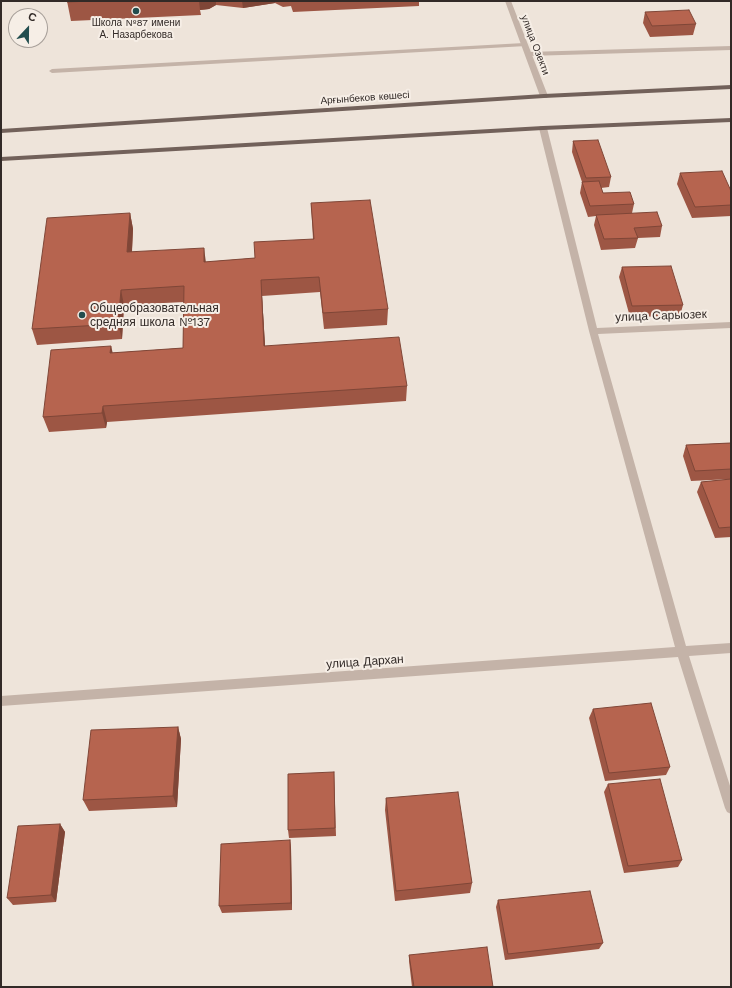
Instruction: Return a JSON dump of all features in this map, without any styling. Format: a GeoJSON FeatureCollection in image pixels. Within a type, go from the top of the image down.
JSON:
{"type":"FeatureCollection","features":[{"type":"Feature","properties":{"kind":"main road","name":"Арғынбеков көшесі"},"geometry":{"type":"LineString","coordinates":[[1,131],[544,96],[731,88]]}},
{"type":"Feature","properties":{"kind":"main road"},"geometry":{"type":"LineString","coordinates":[[1,159],[543,128],[731,120]]}},
{"type":"Feature","properties":{"kind":"street","name":"улица Озекти"},"geometry":{"type":"LineString","coordinates":[[508,1],[544,96]]}},
{"type":"Feature","properties":{"kind":"street"},"geometry":{"type":"LineString","coordinates":[[52,71],[524,45]]}},
{"type":"Feature","properties":{"kind":"street"},"geometry":{"type":"LineString","coordinates":[[528,54],[731,48]]}},
{"type":"Feature","properties":{"kind":"street"},"geometry":{"type":"LineString","coordinates":[[543,128],[593,331],[682,652],[731,808]]}},
{"type":"Feature","properties":{"kind":"street","name":"улица Сарыозек"},"geometry":{"type":"LineString","coordinates":[[593,331],[731,325]]}},
{"type":"Feature","properties":{"kind":"street","name":"улица Дархан"},"geometry":{"type":"LineString","coordinates":[[1,701],[731,648]]}},
{"type":"Feature","properties":{"kind":"building"},"geometry":{"type":"Polygon","coordinates":[[[67,1],[93,1],[67,2],[67,1]]]}},
{"type":"Feature","properties":{"kind":"building"},"geometry":{"type":"Polygon","coordinates":[[[689,10],[696,24],[652,26],[645,12],[689,10]]]}},
{"type":"Feature","properties":{"kind":"building"},"geometry":{"type":"Polygon","coordinates":[[[598,140],[611,177],[586,178],[573,141],[598,140]]]}},
{"type":"Feature","properties":{"kind":"building"},"geometry":{"type":"Polygon","coordinates":[[[722,171],[731,191],[731,205],[695,207],[680,173],[722,171]]]}},
{"type":"Feature","properties":{"kind":"building"},"geometry":{"type":"Polygon","coordinates":[[[599,181],[603,193],[630,192],[634,204],[590,206],[582,182],[599,181]]]}},
{"type":"Feature","properties":{"kind":"building","name":"Общеобразовательная средняя школа №137"},"geometry":{"type":"Polygon","coordinates":[[[370,200],[388,309],[323,313],[319,277],[261,280],[264,346],[399,337],[407,386],[103,406],[102,413],[43,417],[51,350],[111,346],[110,353],[183,348],[184,286],[121,290],[118,324],[32,329],[47,218],[130,213],[127,252],[204,248],[204,262],[255,258],[254,242],[314,239],[311,203],[370,200]]]}},
{"type":"Feature","properties":{"kind":"building"},"geometry":{"type":"Polygon","coordinates":[[[657,212],[662,226],[634,228],[638,238],[604,239],[596,215],[657,212]]]}},
{"type":"Feature","properties":{"kind":"building"},"geometry":{"type":"Polygon","coordinates":[[[671,266],[683,305],[632,306],[622,267],[671,266]]]}},
{"type":"Feature","properties":{"kind":"building"},"geometry":{"type":"Polygon","coordinates":[[[731,443],[731,469],[695,471],[686,445],[731,443]]]}},
{"type":"Feature","properties":{"kind":"building"},"geometry":{"type":"Polygon","coordinates":[[[731,479],[731,527],[719,528],[701,482],[731,479]]]}},
{"type":"Feature","properties":{"kind":"building"},"geometry":{"type":"Polygon","coordinates":[[[651,703],[670,767],[609,773],[593,709],[651,703]]]}},
{"type":"Feature","properties":{"kind":"building"},"geometry":{"type":"Polygon","coordinates":[[[178,727],[173,796],[83,800],[91,730],[178,727]]]}},
{"type":"Feature","properties":{"kind":"building"},"geometry":{"type":"Polygon","coordinates":[[[334,772],[335,828],[288,830],[288,774],[334,772]]]}},
{"type":"Feature","properties":{"kind":"building"},"geometry":{"type":"Polygon","coordinates":[[[660,779],[682,860],[628,866],[608,784],[660,779]]]}},
{"type":"Feature","properties":{"kind":"building"},"geometry":{"type":"Polygon","coordinates":[[[458,792],[472,883],[396,891],[386,798],[458,792]]]}},
{"type":"Feature","properties":{"kind":"building"},"geometry":{"type":"Polygon","coordinates":[[[60,824],[51,895],[7,898],[18,826],[60,824]]]}},
{"type":"Feature","properties":{"kind":"building"},"geometry":{"type":"Polygon","coordinates":[[[290,840],[291,903],[219,906],[221,844],[290,840]]]}},
{"type":"Feature","properties":{"kind":"building"},"geometry":{"type":"Polygon","coordinates":[[[590,891],[603,943],[508,954],[498,900],[590,891]]]}},
{"type":"Feature","properties":{"kind":"building"},"geometry":{"type":"Polygon","coordinates":[[[487,947],[493,987],[414,987],[409,955],[487,947]]]}},
{"type":"Feature","properties":{"kind":"place","name":"Школа №87 имени А. Назарбекова"},"geometry":{"type":"Point","coordinates":[136,11]}},
{"type":"Feature","properties":{"kind":"place","name":"Общеобразовательная средняя школа №137"},"geometry":{"type":"Point","coordinates":[82,315]}}]}
